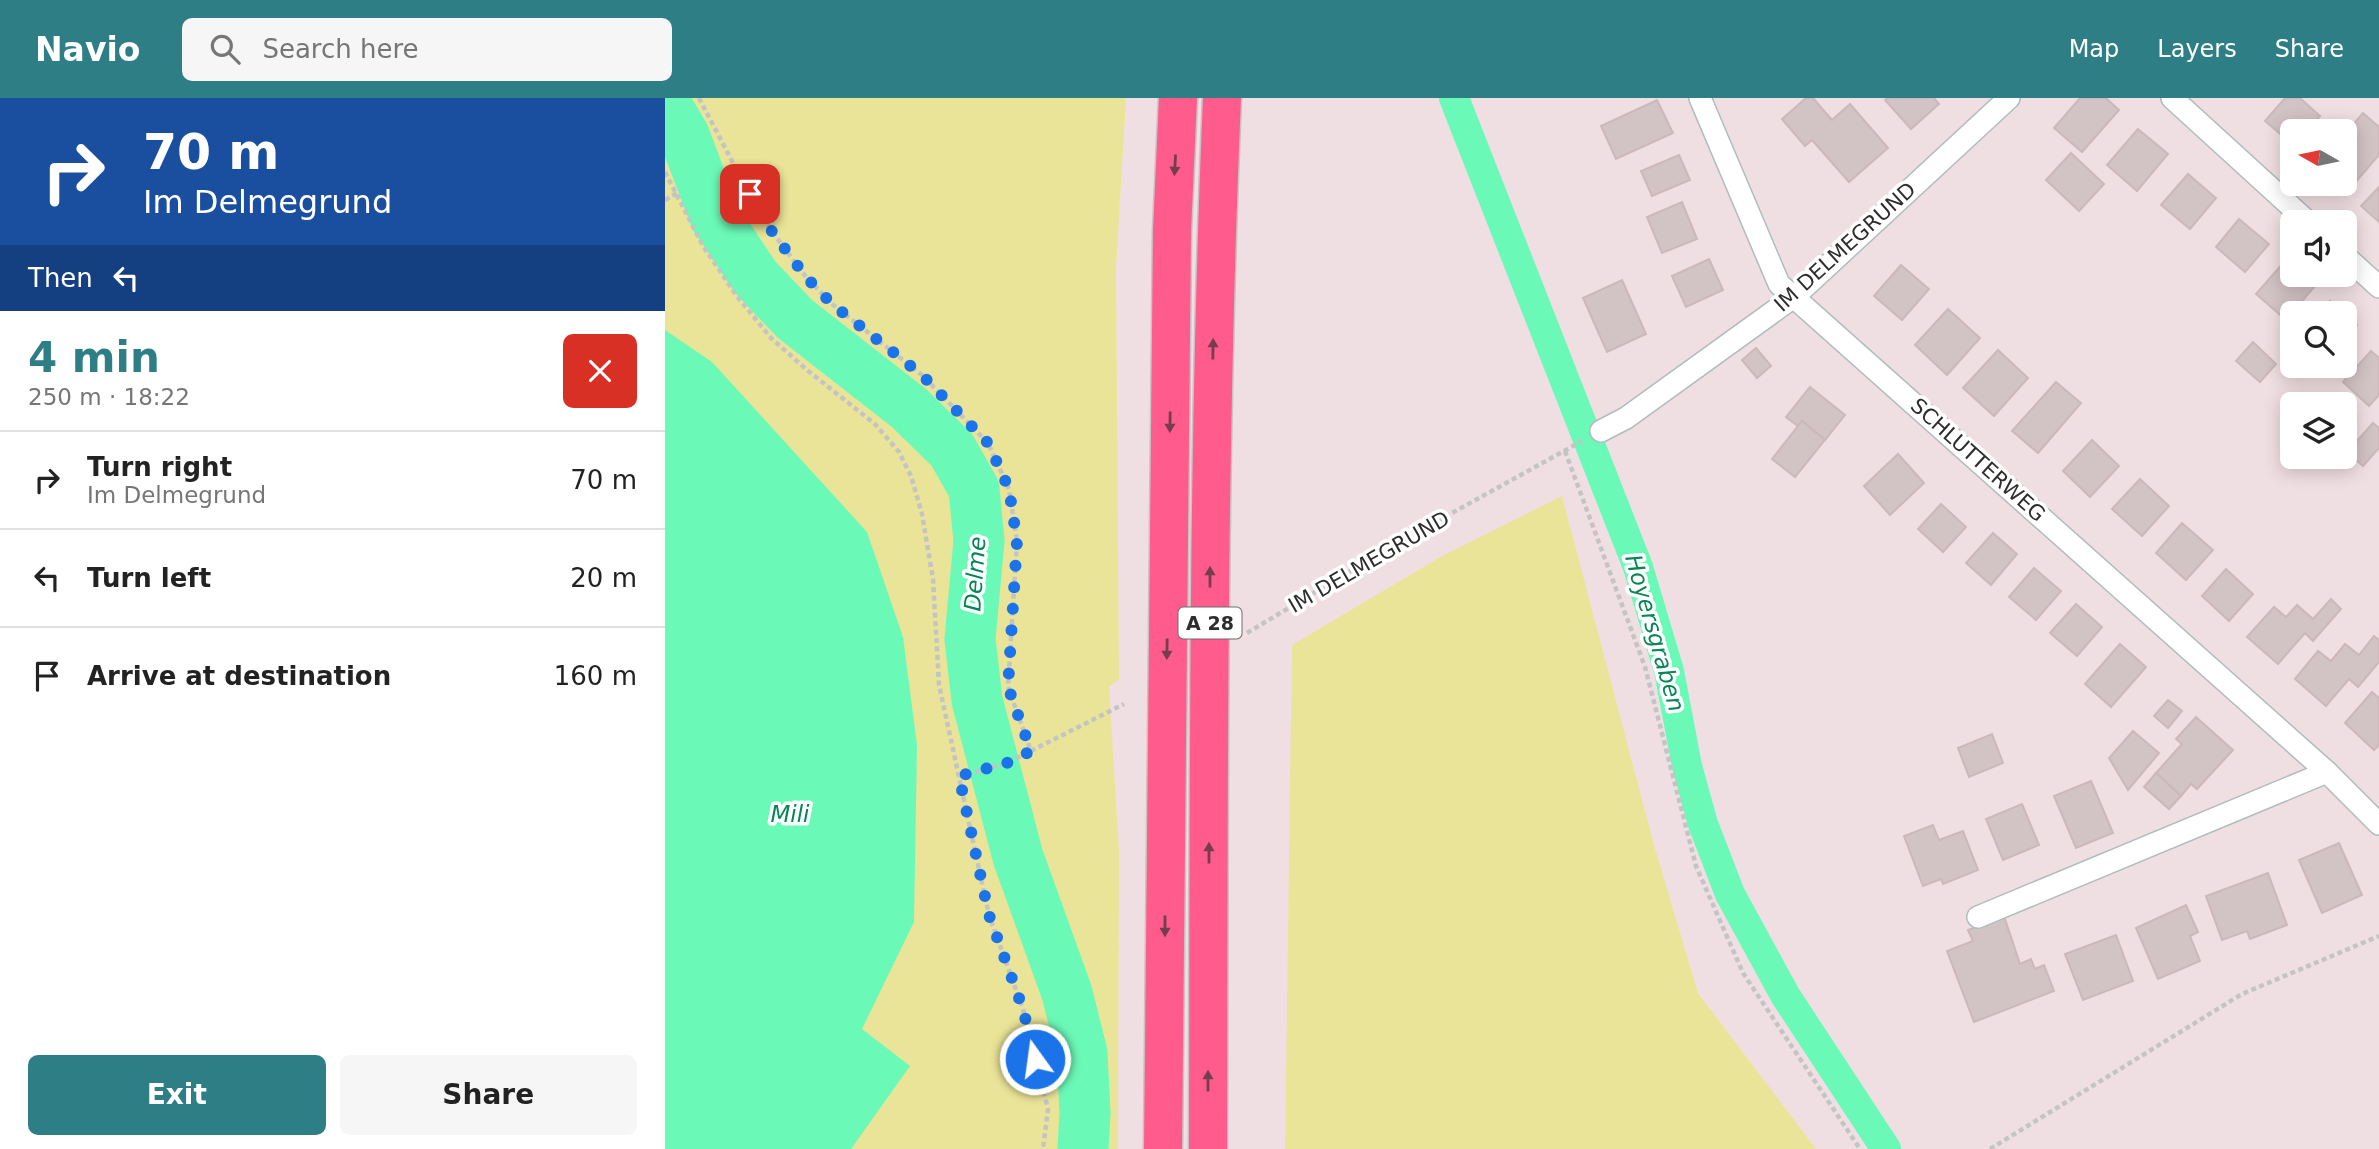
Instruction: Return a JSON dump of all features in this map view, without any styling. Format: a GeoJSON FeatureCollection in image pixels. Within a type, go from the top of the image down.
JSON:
{"type":"FeatureCollection","features":[{"type":"Feature","properties":{"kind":"highway","name":"A 28"},"geometry":{"type":"LineString","coordinates":[[1163,1149],[1172,231],[1178,98]]}},
{"type":"Feature","properties":{"kind":"highway","name":"A 28"},"geometry":{"type":"LineString","coordinates":[[1208,1149],[1210,509],[1215,260],[1222,98]]}},
{"type":"Feature","properties":{"kind":"street","name":"SCHLUTTERWEG"},"geometry":{"type":"LineString","coordinates":[[1700,98],[1779,284],[2327,772],[2379,824]]}},
{"type":"Feature","properties":{"kind":"street","name":"IM DELMEGRUND"},"geometry":{"type":"LineString","coordinates":[[1601,431],[1626,418],[1795,296],[2009,98]]}},
{"type":"Feature","properties":{"kind":"street"},"geometry":{"type":"LineString","coordinates":[[2172,98],[2295,210]]}},
{"type":"Feature","properties":{"kind":"street"},"geometry":{"type":"LineString","coordinates":[[2357,267],[2379,287]]}},
{"type":"Feature","properties":{"kind":"street"},"geometry":{"type":"LineString","coordinates":[[1978,917],[2327,772]]}},
{"type":"Feature","properties":{"kind":"path"},"geometry":{"type":"LineString","coordinates":[[699,98],[762,218],[806,277],[832,304],[922,375],[988,443],[1009,489],[1017,541],[1008,687],[1031,751]]}},
{"type":"Feature","properties":{"kind":"path"},"geometry":{"type":"LineString","coordinates":[[665,172],[703,246],[736,295],[771,338],[875,424],[899,452],[911,476],[922,514],[933,579],[939,685],[989,915],[1023,1009],[1048,1109],[1043,1149]]}},
{"type":"Feature","properties":{"kind":"path"},"geometry":{"type":"LineString","coordinates":[[665,200],[677,193]]}},
{"type":"Feature","properties":{"kind":"path","name":"IM DELMEGRUND"},"geometry":{"type":"LineString","coordinates":[[1247,633],[1387,549],[1565,450],[1645,667],[1696,866],[1743,973],[1860,1149]]}},
{"type":"Feature","properties":{"kind":"path"},"geometry":{"type":"LineString","coordinates":[[959,776],[1007,763],[1124,704]]}},
{"type":"Feature","properties":{"kind":"path"},"geometry":{"type":"LineString","coordinates":[[1990,1149],[2242,994],[2379,936]]}},
{"type":"Feature","properties":{"kind":"shaded area"},"geometry":{"type":"Polygon","coordinates":[[[665,98],[1126,98],[1116,268],[1119,680],[1109,686],[1119,851],[1118,1149],[665,1149],[665,98]]]}},
{"type":"Feature","properties":{"kind":"shaded area"},"geometry":{"type":"Polygon","coordinates":[[[1562,496],[1654,845],[1698,993],[1816,1149],[1285,1149],[1292,645],[1442,556],[1562,496]]]}},
{"type":"Feature","properties":{"kind":"water","name":"Mili"},"geometry":{"type":"Polygon","coordinates":[[[665,330],[712,362],[867,532],[903,637],[917,745],[914,922],[862,1029],[910,1066],[851,1149],[665,1149],[665,330]]]}},
{"type":"Feature","properties":{"kind":"building"},"geometry":{"type":"Polygon","coordinates":[[[1806,98],[1813,98],[1832,120],[1850,104],[1888,148],[1849,182],[1812,140],[1805,146],[1782,119],[1806,98]]]}},
{"type":"Feature","properties":{"kind":"building"},"geometry":{"type":"Polygon","coordinates":[[[1934,98],[1939,104],[1911,129],[1885,100],[1934,98]]]}},
{"type":"Feature","properties":{"kind":"building"},"geometry":{"type":"Polygon","coordinates":[[[2080,98],[2106,98],[2119,110],[2082,152],[2054,128],[2080,98]]]}},
{"type":"Feature","properties":{"kind":"building"},"geometry":{"type":"Polygon","coordinates":[[[2285,98],[2300,98],[2320,116],[2317,119],[2280,119],[2280,134],[2265,121],[2285,98]]]}},
{"type":"Feature","properties":{"kind":"building"},"geometry":{"type":"Polygon","coordinates":[[[1657,100],[1673,133],[1616,159],[1601,126],[1657,100]]]}},
{"type":"Feature","properties":{"kind":"building"},"geometry":{"type":"Polygon","coordinates":[[[2363,113],[2379,127],[2379,155],[2357,180],[2357,120],[2363,113]]]}},
{"type":"Feature","properties":{"kind":"building"},"geometry":{"type":"Polygon","coordinates":[[[2138,129],[2168,154],[2137,191],[2107,165],[2138,129]]]}},
{"type":"Feature","properties":{"kind":"building"},"geometry":{"type":"Polygon","coordinates":[[[2071,153],[2104,184],[2079,211],[2046,180],[2071,153]]]}},
{"type":"Feature","properties":{"kind":"building"},"geometry":{"type":"Polygon","coordinates":[[[1679,155],[1690,180],[1652,196],[1641,171],[1679,155]]]}},
{"type":"Feature","properties":{"kind":"building"},"geometry":{"type":"Polygon","coordinates":[[[2188,174],[2216,198],[2190,229],[2161,205],[2188,174]]]}},
{"type":"Feature","properties":{"kind":"building"},"geometry":{"type":"Polygon","coordinates":[[[2379,187],[2379,222],[2361,206],[2379,187]]]}},
{"type":"Feature","properties":{"kind":"building"},"geometry":{"type":"Polygon","coordinates":[[[1682,202],[1697,239],[1662,253],[1647,217],[1682,202]]]}},
{"type":"Feature","properties":{"kind":"building"},"geometry":{"type":"Polygon","coordinates":[[[2239,219],[2269,244],[2245,272],[2216,247],[2239,219]]]}},
{"type":"Feature","properties":{"kind":"building"},"geometry":{"type":"Polygon","coordinates":[[[1709,259],[1723,290],[1686,307],[1672,276],[1709,259]]]}},
{"type":"Feature","properties":{"kind":"building"},"geometry":{"type":"Polygon","coordinates":[[[1901,265],[1929,289],[1902,320],[1874,296],[1901,265]]]}},
{"type":"Feature","properties":{"kind":"building"},"geometry":{"type":"Polygon","coordinates":[[[2280,267],[2280,287],[2314,287],[2302,301],[2280,301],[2280,315],[2256,294],[2280,267]]]}},
{"type":"Feature","properties":{"kind":"building"},"geometry":{"type":"Polygon","coordinates":[[[1622,280],[1646,334],[1607,352],[1583,298],[1622,280]]]}},
{"type":"Feature","properties":{"kind":"building"},"geometry":{"type":"Polygon","coordinates":[[[1948,309],[1980,338],[1947,375],[1915,345],[1948,309]]]}},
{"type":"Feature","properties":{"kind":"building"},"geometry":{"type":"Polygon","coordinates":[[[2253,342],[2276,364],[2260,382],[2236,361],[2253,342]]]}},
{"type":"Feature","properties":{"kind":"building"},"geometry":{"type":"Polygon","coordinates":[[[1756,348],[1771,366],[1757,378],[1742,360],[1756,348]]]}},
{"type":"Feature","properties":{"kind":"building"},"geometry":{"type":"Polygon","coordinates":[[[1998,350],[2028,378],[1994,416],[1963,388],[1998,350]]]}},
{"type":"Feature","properties":{"kind":"building"},"geometry":{"type":"Polygon","coordinates":[[[2371,351],[2379,358],[2379,395],[2369,406],[2357,392],[2343,382],[2347,378],[2357,378],[2357,366],[2371,351]]]}},
{"type":"Feature","properties":{"kind":"building"},"geometry":{"type":"Polygon","coordinates":[[[2056,382],[2081,403],[2038,453],[2012,431],[2056,382]]]}},
{"type":"Feature","properties":{"kind":"building"},"geometry":{"type":"Polygon","coordinates":[[[1810,387],[1845,415],[1825,440],[1802,421],[1798,426],[1786,417],[1810,387]]]}},
{"type":"Feature","properties":{"kind":"building"},"geometry":{"type":"Polygon","coordinates":[[[1802,421],[1825,440],[1795,477],[1772,459],[1802,421]]]}},
{"type":"Feature","properties":{"kind":"building"},"geometry":{"type":"Polygon","coordinates":[[[2373,423],[2379,428],[2379,448],[2363,466],[2357,461],[2357,441],[2373,423]]]}},
{"type":"Feature","properties":{"kind":"building"},"geometry":{"type":"Polygon","coordinates":[[[2092,440],[2119,466],[2090,497],[2063,471],[2092,440]]]}},
{"type":"Feature","properties":{"kind":"building"},"geometry":{"type":"Polygon","coordinates":[[[1898,454],[1924,483],[1890,515],[1864,486],[1898,454]]]}},
{"type":"Feature","properties":{"kind":"building"},"geometry":{"type":"Polygon","coordinates":[[[2140,479],[2169,506],[2142,536],[2112,509],[2140,479]]]}},
{"type":"Feature","properties":{"kind":"building"},"geometry":{"type":"Polygon","coordinates":[[[1941,504],[1966,527],[1943,552],[1918,529],[1941,504]]]}},
{"type":"Feature","properties":{"kind":"building"},"geometry":{"type":"Polygon","coordinates":[[[2182,523],[2213,550],[2186,580],[2156,553],[2182,523]]]}},
{"type":"Feature","properties":{"kind":"building"},"geometry":{"type":"Polygon","coordinates":[[[1993,533],[2017,554],[1991,585],[1966,563],[1993,533]]]}},
{"type":"Feature","properties":{"kind":"building"},"geometry":{"type":"Polygon","coordinates":[[[2034,568],[2061,591],[2036,620],[2009,597],[2034,568]]]}},
{"type":"Feature","properties":{"kind":"building"},"geometry":{"type":"Polygon","coordinates":[[[2226,569],[2253,594],[2229,621],[2202,596],[2226,569]]]}},
{"type":"Feature","properties":{"kind":"building"},"geometry":{"type":"Polygon","coordinates":[[[2331,599],[2341,609],[2313,641],[2305,633],[2278,664],[2247,637],[2274,607],[2286,617],[2297,605],[2313,619],[2331,599]]]}},
{"type":"Feature","properties":{"kind":"building"},"geometry":{"type":"Polygon","coordinates":[[[2076,604],[2102,627],[2077,656],[2050,633],[2076,604]]]}},
{"type":"Feature","properties":{"kind":"building"},"geometry":{"type":"Polygon","coordinates":[[[2374,636],[2379,640],[2379,662],[2358,687],[2349,679],[2326,706],[2295,679],[2318,651],[2331,661],[2345,644],[2359,655],[2374,636]]]}},
{"type":"Feature","properties":{"kind":"building"},"geometry":{"type":"Polygon","coordinates":[[[2120,644],[2146,667],[2111,707],[2085,684],[2120,644]]]}},
{"type":"Feature","properties":{"kind":"building"},"geometry":{"type":"Polygon","coordinates":[[[2372,692],[2379,698],[2379,745],[2374,750],[2345,723],[2372,692]]]}},
{"type":"Feature","properties":{"kind":"building"},"geometry":{"type":"Polygon","coordinates":[[[2168,700],[2182,711],[2168,728],[2154,716],[2168,700]]]}},
{"type":"Feature","properties":{"kind":"building"},"geometry":{"type":"Polygon","coordinates":[[[2196,717],[2233,750],[2197,789],[2191,784],[2181,796],[2156,773],[2182,744],[2176,739],[2196,717]]]}},
{"type":"Feature","properties":{"kind":"building"},"geometry":{"type":"Polygon","coordinates":[[[2133,731],[2159,753],[2128,790],[2109,758],[2133,731]]]}},
{"type":"Feature","properties":{"kind":"building"},"geometry":{"type":"Polygon","coordinates":[[[1992,734],[2003,763],[1969,777],[1958,748],[1992,734]]]}},
{"type":"Feature","properties":{"kind":"building"},"geometry":{"type":"Polygon","coordinates":[[[2156,773],[2181,796],[2169,809],[2144,787],[2156,773]]]}},
{"type":"Feature","properties":{"kind":"building"},"geometry":{"type":"Polygon","coordinates":[[[2091,781],[2113,833],[2076,848],[2054,796],[2091,781]]]}},
{"type":"Feature","properties":{"kind":"building"},"geometry":{"type":"Polygon","coordinates":[[[2022,804],[2039,845],[2003,860],[1986,819],[2022,804]]]}},
{"type":"Feature","properties":{"kind":"building"},"geometry":{"type":"Polygon","coordinates":[[[1933,825],[1939,840],[1963,831],[1978,870],[1943,884],[1941,879],[1923,886],[1904,836],[1933,825]]]}},
{"type":"Feature","properties":{"kind":"building"},"geometry":{"type":"Polygon","coordinates":[[[2339,843],[2362,895],[2322,913],[2299,860],[2339,843]]]}},
{"type":"Feature","properties":{"kind":"building"},"geometry":{"type":"Polygon","coordinates":[[[2268,873],[2287,925],[2250,939],[2247,931],[2222,940],[2206,896],[2268,873]]]}},
{"type":"Feature","properties":{"kind":"building"},"geometry":{"type":"Polygon","coordinates":[[[2186,905],[2198,932],[2190,936],[2200,961],[2158,979],[2136,928],[2186,905]]]}},
{"type":"Feature","properties":{"kind":"building"},"geometry":{"type":"Polygon","coordinates":[[[2004,916],[2020,964],[2031,959],[2035,969],[2044,965],[2054,991],[1974,1022],[1947,951],[1973,941],[1968,930],[2004,916]]]}},
{"type":"Feature","properties":{"kind":"building"},"geometry":{"type":"Polygon","coordinates":[[[2116,935],[2133,981],[2083,1000],[2065,954],[2116,935]]]}},
{"type":"Feature","properties":{"kind":"waterway","name":"Hoyersgraben"},"geometry":{"type":"LineString","coordinates":[[1454,98],[1638,567],[1669,671],[1687,766],[1703,824],[1730,894],[1785,995],[1886,1149]]}},
{"type":"Feature","properties":{"kind":"waterway","name":"Delme"},"geometry":{"type":"LineString","coordinates":[[665,103],[684,135],[715,217],[755,277],[795,319],[909,408],[952,450],[974,489],[979,541],[970,639],[977,700],[1018,857],[1067,993],[1082,1053],[1085,1113],[1083,1149]]}},
{"type":"Feature","properties":{"kind":"route"},"geometry":{"type":"LineString","coordinates":[[750,194],[762,218],[806,277],[832,304],[922,375],[988,443],[1009,489],[1017,541],[1008,687],[1031,751],[1007,763],[959,776],[989,915],[1023,1009],[1035,1059]]}}]}
